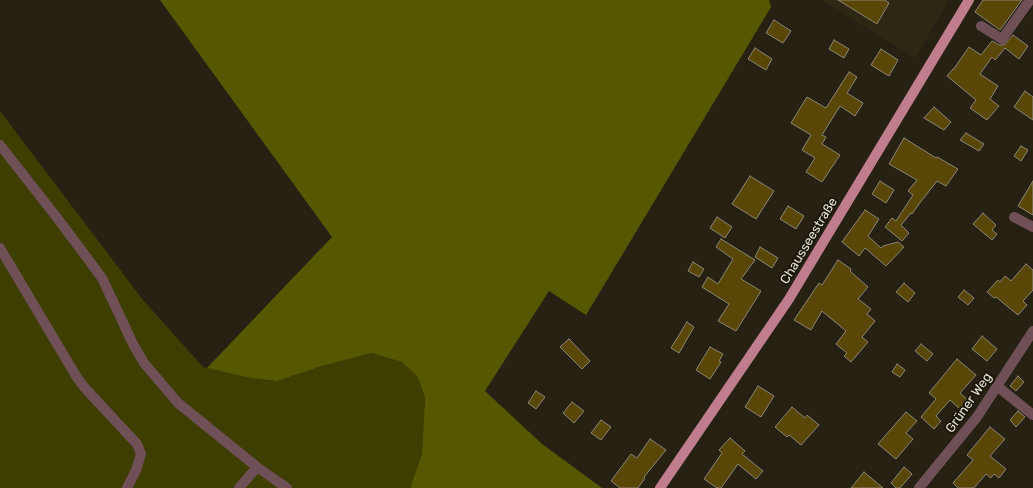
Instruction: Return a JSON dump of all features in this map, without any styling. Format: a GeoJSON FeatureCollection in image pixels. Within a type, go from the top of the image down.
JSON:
{"type":"FeatureCollection","features":[{"type":"Feature","properties":{"kind":"main road","name":"Chausseestraße"},"geometry":{"type":"LineString","coordinates":[[660,488],[789,299],[969,0]]}},
{"type":"Feature","properties":{"kind":"street"},"geometry":{"type":"LineString","coordinates":[[981,26],[1002,39],[1030,0]]}},
{"type":"Feature","properties":{"kind":"street"},"geometry":{"type":"LineString","coordinates":[[0,145],[102,278],[133,344],[144,363],[178,403],[257,467],[287,488]]}},
{"type":"Feature","properties":{"kind":"street"},"geometry":{"type":"LineString","coordinates":[[1014,217],[1033,227]]}},
{"type":"Feature","properties":{"kind":"street"},"geometry":{"type":"LineString","coordinates":[[0,248],[76,376],[137,444],[141,454],[136,470],[127,488]]}},
{"type":"Feature","properties":{"kind":"street","name":"Grüner Weg"},"geometry":{"type":"LineString","coordinates":[[920,488],[978,417],[1033,330]]}},
{"type":"Feature","properties":{"kind":"street"},"geometry":{"type":"LineString","coordinates":[[997,386],[1033,415]]}},
{"type":"Feature","properties":{"kind":"street"},"geometry":{"type":"LineString","coordinates":[[239,488],[257,467]]}},
{"type":"Feature","properties":{"kind":"shaded area"},"geometry":{"type":"Polygon","coordinates":[[[160,0],[769,0],[771,7],[586,315],[549,291],[485,391],[542,444],[602,488],[410,488],[422,454],[425,397],[417,376],[402,362],[372,353],[322,366],[277,381],[251,378],[207,368],[332,237],[160,0]]]}},
{"type":"Feature","properties":{"kind":"shaded area"},"geometry":{"type":"Polygon","coordinates":[[[821,0],[949,0],[915,58],[821,0]]]}},
{"type":"Feature","properties":{"kind":"shaded area"},"geometry":{"type":"Polygon","coordinates":[[[0,111],[143,300],[203,367],[251,378],[277,381],[322,366],[372,353],[403,362],[417,376],[425,397],[422,454],[410,488],[0,488],[0,111]]]}},
{"type":"Feature","properties":{"kind":"building"},"geometry":{"type":"Polygon","coordinates":[[[838,0],[885,0],[889,3],[877,24],[838,0]]]}},
{"type":"Feature","properties":{"kind":"building"},"geometry":{"type":"Polygon","coordinates":[[[983,0],[1022,0],[1000,30],[975,12],[983,0]]]}},
{"type":"Feature","properties":{"kind":"building"},"geometry":{"type":"Polygon","coordinates":[[[774,20],[791,31],[783,43],[766,33],[774,20]]]}},
{"type":"Feature","properties":{"kind":"building"},"geometry":{"type":"Polygon","coordinates":[[[1013,35],[1028,46],[1019,59],[1005,48],[995,60],[992,57],[980,74],[998,86],[990,99],[999,106],[987,120],[970,108],[976,100],[947,76],[969,47],[981,55],[992,41],[999,45],[1004,45],[1013,35]]]}},
{"type":"Feature","properties":{"kind":"building"},"geometry":{"type":"Polygon","coordinates":[[[834,40],[849,49],[844,58],[829,49],[834,40]]]}},
{"type":"Feature","properties":{"kind":"building"},"geometry":{"type":"Polygon","coordinates":[[[755,48],[772,59],[766,70],[748,59],[755,48]]]}},
{"type":"Feature","properties":{"kind":"building"},"geometry":{"type":"Polygon","coordinates":[[[881,49],[898,60],[889,76],[871,65],[881,49]]]}},
{"type":"Feature","properties":{"kind":"building"},"geometry":{"type":"Polygon","coordinates":[[[849,72],[857,77],[847,93],[863,103],[855,116],[840,106],[822,135],[826,137],[822,144],[840,155],[822,182],[806,172],[815,158],[802,150],[811,135],[791,123],[807,97],[826,108],[849,72]]]}},
{"type":"Feature","properties":{"kind":"building"},"geometry":{"type":"Polygon","coordinates":[[[1025,91],[1033,97],[1033,120],[1014,107],[1025,91]]]}},
{"type":"Feature","properties":{"kind":"building"},"geometry":{"type":"Polygon","coordinates":[[[934,107],[951,122],[944,130],[924,118],[934,107]]]}},
{"type":"Feature","properties":{"kind":"building"},"geometry":{"type":"Polygon","coordinates":[[[966,133],[984,144],[979,151],[960,140],[966,133]]]}},
{"type":"Feature","properties":{"kind":"building"},"geometry":{"type":"Polygon","coordinates":[[[904,138],[936,158],[937,157],[958,169],[946,186],[937,181],[912,214],[911,213],[901,225],[909,233],[902,241],[885,227],[892,218],[896,221],[913,195],[908,191],[917,180],[889,164],[904,138]]]}},
{"type":"Feature","properties":{"kind":"building"},"geometry":{"type":"Polygon","coordinates":[[[1021,146],[1028,150],[1021,161],[1014,156],[1021,146]]]}},
{"type":"Feature","properties":{"kind":"building"},"geometry":{"type":"Polygon","coordinates":[[[750,176],[774,191],[756,219],[732,204],[750,176]]]}},
{"type":"Feature","properties":{"kind":"building"},"geometry":{"type":"Polygon","coordinates":[[[880,181],[894,190],[886,203],[872,194],[880,181]]]}},
{"type":"Feature","properties":{"kind":"building"},"geometry":{"type":"Polygon","coordinates":[[[1033,181],[1033,215],[1018,206],[1033,181]]]}},
{"type":"Feature","properties":{"kind":"building"},"geometry":{"type":"Polygon","coordinates":[[[788,206],[804,216],[796,229],[780,219],[788,206]]]}},
{"type":"Feature","properties":{"kind":"building"},"geometry":{"type":"Polygon","coordinates":[[[865,210],[879,219],[868,236],[881,248],[883,246],[898,242],[904,247],[886,266],[865,248],[859,256],[842,242],[865,210]]]}},
{"type":"Feature","properties":{"kind":"building"},"geometry":{"type":"Polygon","coordinates":[[[983,213],[996,225],[992,230],[997,234],[992,240],[973,224],[983,213]]]}},
{"type":"Feature","properties":{"kind":"building"},"geometry":{"type":"Polygon","coordinates":[[[717,217],[732,227],[725,238],[710,228],[717,217]]]}},
{"type":"Feature","properties":{"kind":"building"},"geometry":{"type":"Polygon","coordinates":[[[721,239],[755,260],[741,279],[761,291],[736,331],[718,321],[729,304],[702,287],[708,277],[718,284],[733,259],[716,247],[721,239]]]}},
{"type":"Feature","properties":{"kind":"building"},"geometry":{"type":"Polygon","coordinates":[[[760,247],[778,258],[772,268],[755,257],[760,247]]]}},
{"type":"Feature","properties":{"kind":"building"},"geometry":{"type":"Polygon","coordinates":[[[838,260],[851,269],[850,271],[868,287],[858,299],[871,309],[867,314],[875,321],[862,337],[868,342],[851,362],[844,356],[847,353],[836,344],[846,331],[822,311],[811,330],[794,320],[819,283],[822,285],[838,260]]]}},
{"type":"Feature","properties":{"kind":"building"},"geometry":{"type":"Polygon","coordinates":[[[693,262],[704,269],[699,277],[688,271],[693,262]]]}},
{"type":"Feature","properties":{"kind":"building"},"geometry":{"type":"Polygon","coordinates":[[[1026,264],[1033,270],[1033,290],[1023,301],[1027,305],[1018,315],[996,297],[994,298],[987,292],[998,280],[1000,282],[1005,276],[1011,281],[1026,264]]]}},
{"type":"Feature","properties":{"kind":"building"},"geometry":{"type":"Polygon","coordinates":[[[904,283],[915,293],[908,302],[896,292],[904,283]]]}},
{"type":"Feature","properties":{"kind":"building"},"geometry":{"type":"Polygon","coordinates":[[[964,290],[974,298],[968,305],[958,297],[964,290]]]}},
{"type":"Feature","properties":{"kind":"building"},"geometry":{"type":"Polygon","coordinates":[[[687,322],[694,327],[679,353],[671,348],[687,322]]]}},
{"type":"Feature","properties":{"kind":"building"},"geometry":{"type":"Polygon","coordinates":[[[982,336],[997,349],[987,361],[972,349],[982,336]]]}},
{"type":"Feature","properties":{"kind":"building"},"geometry":{"type":"Polygon","coordinates":[[[569,339],[590,361],[582,369],[560,347],[569,339]]]}},
{"type":"Feature","properties":{"kind":"building"},"geometry":{"type":"Polygon","coordinates":[[[921,344],[933,354],[927,361],[915,351],[921,344]]]}},
{"type":"Feature","properties":{"kind":"building"},"geometry":{"type":"Polygon","coordinates":[[[710,347],[723,354],[719,361],[721,362],[710,379],[696,370],[710,347]]]}},
{"type":"Feature","properties":{"kind":"building"},"geometry":{"type":"Polygon","coordinates":[[[957,359],[976,375],[960,393],[969,401],[961,410],[950,400],[936,416],[941,421],[934,429],[921,417],[936,399],[929,393],[957,359]]]}},
{"type":"Feature","properties":{"kind":"building"},"geometry":{"type":"Polygon","coordinates":[[[897,364],[905,370],[900,377],[892,372],[897,364]]]}},
{"type":"Feature","properties":{"kind":"building"},"geometry":{"type":"Polygon","coordinates":[[[1018,376],[1024,382],[1016,391],[1010,386],[1018,376]]]}},
{"type":"Feature","properties":{"kind":"building"},"geometry":{"type":"Polygon","coordinates":[[[758,386],[774,396],[761,417],[745,407],[758,386]]]}},
{"type":"Feature","properties":{"kind":"building"},"geometry":{"type":"Polygon","coordinates":[[[536,391],[545,397],[536,409],[528,403],[536,391]]]}},
{"type":"Feature","properties":{"kind":"building"},"geometry":{"type":"Polygon","coordinates":[[[572,402],[584,411],[574,423],[563,413],[572,402]]]}},
{"type":"Feature","properties":{"kind":"building"},"geometry":{"type":"Polygon","coordinates":[[[792,407],[805,418],[807,415],[819,425],[801,445],[789,435],[787,437],[775,427],[792,407]]]}},
{"type":"Feature","properties":{"kind":"building"},"geometry":{"type":"Polygon","coordinates":[[[1018,411],[1025,417],[1016,427],[1010,420],[1018,411]]]}},
{"type":"Feature","properties":{"kind":"building"},"geometry":{"type":"Polygon","coordinates":[[[906,412],[917,421],[906,433],[913,439],[896,459],[878,444],[906,412]]]}},
{"type":"Feature","properties":{"kind":"building"},"geometry":{"type":"Polygon","coordinates":[[[601,420],[611,427],[601,440],[591,433],[601,420]]]}},
{"type":"Feature","properties":{"kind":"building"},"geometry":{"type":"Polygon","coordinates":[[[990,427],[1005,439],[990,456],[1006,469],[999,478],[994,474],[991,478],[986,474],[974,488],[958,488],[953,483],[973,460],[967,455],[990,427]]]}},
{"type":"Feature","properties":{"kind":"building"},"geometry":{"type":"Polygon","coordinates":[[[730,438],[745,451],[742,454],[763,471],[756,479],[738,464],[721,488],[717,488],[704,479],[722,453],[719,450],[730,438]]]}},
{"type":"Feature","properties":{"kind":"building"},"geometry":{"type":"Polygon","coordinates":[[[650,439],[666,450],[644,477],[645,478],[638,488],[620,488],[611,481],[631,454],[637,458],[650,439]]]}},
{"type":"Feature","properties":{"kind":"building"},"geometry":{"type":"Polygon","coordinates":[[[904,467],[912,474],[900,488],[896,488],[891,483],[904,467]]]}},
{"type":"Feature","properties":{"kind":"building"},"geometry":{"type":"Polygon","coordinates":[[[864,472],[883,488],[851,488],[864,472]]]}}]}
